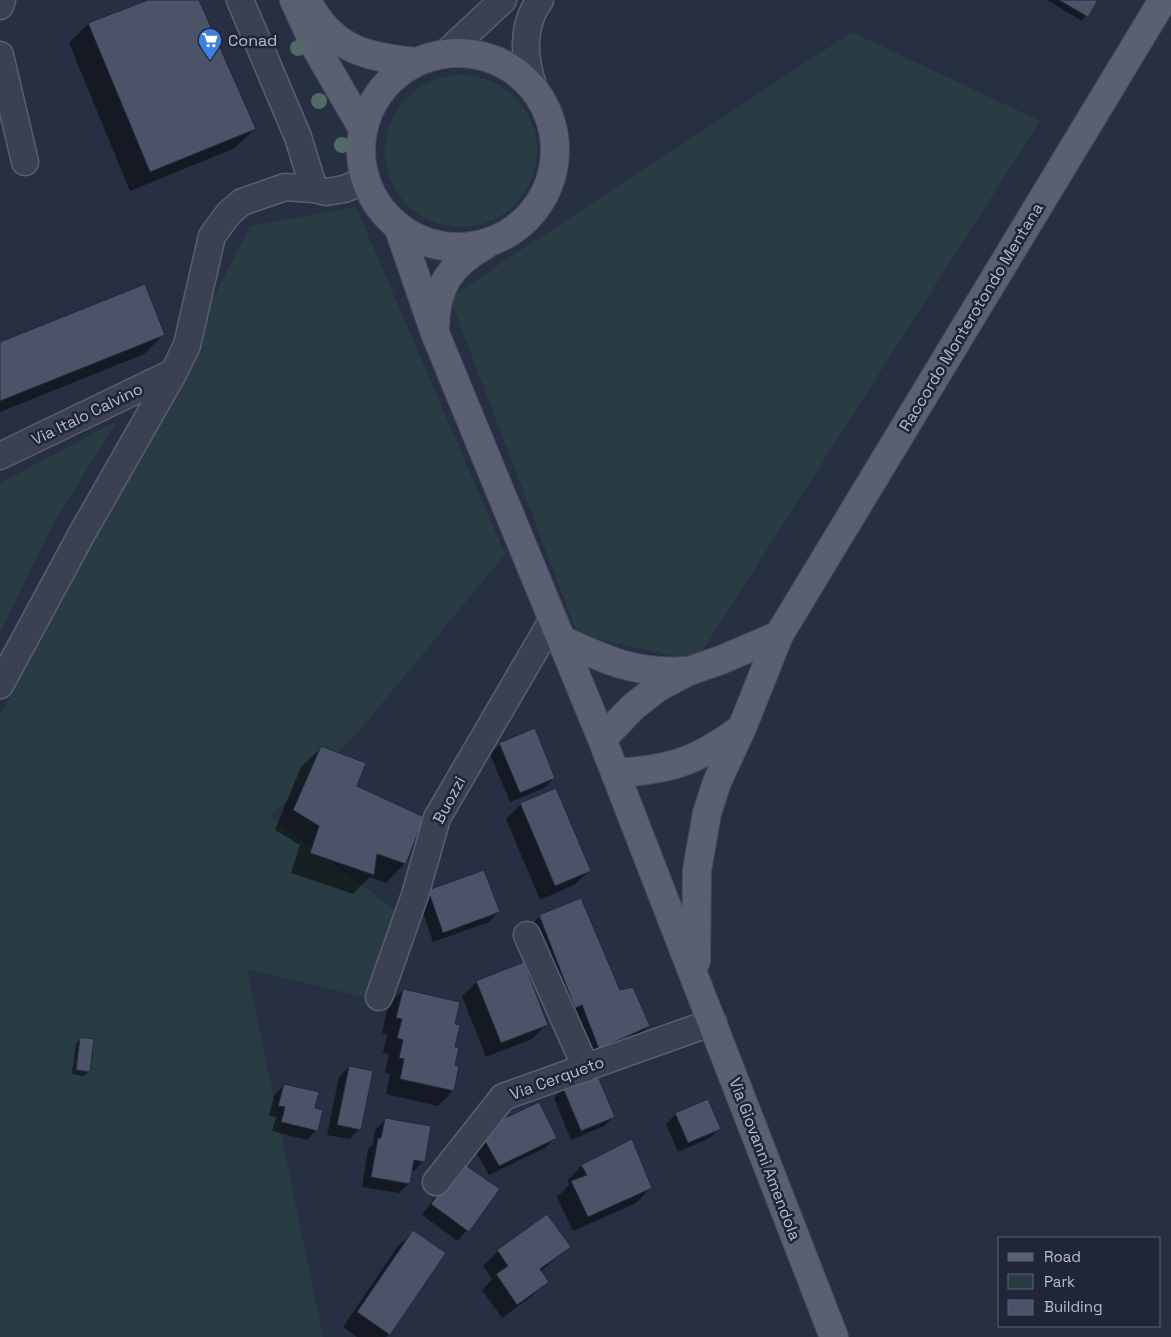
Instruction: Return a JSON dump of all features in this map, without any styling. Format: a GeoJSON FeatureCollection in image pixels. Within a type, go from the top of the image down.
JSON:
{"type":"FeatureCollection","features":[{"type":"Feature","properties":{"kind":"main road"},"geometry":{"type":"LineString","coordinates":[[294,0],[316,48],[363,129]]}},
{"type":"Feature","properties":{"kind":"main road"},"geometry":{"type":"LineString","coordinates":[[306,0],[323,28],[346,46],[368,55],[416,62]]}},
{"type":"Feature","properties":{"kind":"main road","name":"Raccordo Monterotondo Mentana"},"geometry":{"type":"LineString","coordinates":[[697,980],[695,901],[700,843],[717,782],[742,728],[780,635],[1163,0]]}},
{"type":"Feature","properties":{"kind":"main road"},"geometry":{"type":"LineString","coordinates":[[435,334],[435,313],[439,297],[451,271],[460,260],[514,230],[534,212],[547,190],[555,165],[555,139],[548,113],[535,91],[510,68],[479,55],[445,54],[416,62],[392,79],[374,101],[363,129],[361,155],[366,180],[378,206],[398,226],[419,239],[442,246],[467,247],[491,242]]}},
{"type":"Feature","properties":{"kind":"main road","name":"Via Giovanni Amendola"},"geometry":{"type":"LineString","coordinates":[[398,226],[435,334],[602,739],[834,1337]]}},
{"type":"Feature","properties":{"kind":"main road"},"geometry":{"type":"LineString","coordinates":[[557,629],[602,659],[629,668],[665,672],[689,671]]}},
{"type":"Feature","properties":{"kind":"main road"},"geometry":{"type":"LineString","coordinates":[[602,739],[632,707],[657,688],[689,671],[721,660],[780,635]]}},
{"type":"Feature","properties":{"kind":"main road"},"geometry":{"type":"LineString","coordinates":[[615,773],[665,769],[682,764],[721,744],[742,728]]}},
{"type":"Feature","properties":{"kind":"street"},"geometry":{"type":"LineString","coordinates":[[0,6],[2,0]]}},
{"type":"Feature","properties":{"kind":"street"},"geometry":{"type":"LineString","coordinates":[[240,0],[298,137],[314,189]]}},
{"type":"Feature","properties":{"kind":"street"},"geometry":{"type":"LineString","coordinates":[[445,54],[483,10],[504,0]]}},
{"type":"Feature","properties":{"kind":"street"},"geometry":{"type":"LineString","coordinates":[[535,91],[527,69],[526,48],[528,26],[540,0]]}},
{"type":"Feature","properties":{"kind":"street"},"geometry":{"type":"LineString","coordinates":[[0,55],[25,162]]}},
{"type":"Feature","properties":{"kind":"street"},"geometry":{"type":"LineString","coordinates":[[0,685],[80,537],[174,372],[187,345],[212,236],[228,213],[242,202],[285,187],[314,189],[326,192],[344,189],[366,180]]}},
{"type":"Feature","properties":{"kind":"street","name":"Via Italo Calvino"},"geometry":{"type":"LineString","coordinates":[[0,456],[174,372]]}},
{"type":"Feature","properties":{"kind":"street","name":"Buozzi"},"geometry":{"type":"LineString","coordinates":[[380,996],[415,895],[437,818],[557,629]]}},
{"type":"Feature","properties":{"kind":"street"},"geometry":{"type":"LineString","coordinates":[[527,935],[586,1068]]}},
{"type":"Feature","properties":{"kind":"street","name":"Via Cerqueto"},"geometry":{"type":"LineString","coordinates":[[436,1182],[503,1097],[713,1022]]}},
{"type":"Feature","properties":{"kind":"green space"},"geometry":{"type":"Polygon","coordinates":[[[852,32],[1040,121],[696,661],[578,635],[450,299],[501,263],[852,32]]]}},
{"type":"Feature","properties":{"kind":"green space"},"geometry":{"type":"Polygon","coordinates":[[[461,75],[476,76],[490,81],[515,97],[531,122],[536,136],[536,166],[531,180],[515,205],[490,221],[476,226],[461,227],[446,226],[432,221],[407,205],[391,180],[386,166],[385,151],[386,136],[391,122],[407,97],[432,81],[446,76],[461,75]]]}},
{"type":"Feature","properties":{"kind":"green space"},"geometry":{"type":"Polygon","coordinates":[[[356,207],[505,554],[356,735],[270,816],[396,911],[363,997],[247,969],[323,1337],[0,1337],[0,716],[250,226],[356,207]]]}},
{"type":"Feature","properties":{"kind":"green space"},"geometry":{"type":"Polygon","coordinates":[[[117,421],[53,524],[0,633],[0,483],[117,421]]]}},
{"type":"Feature","properties":{"kind":"building"},"geometry":{"type":"Polygon","coordinates":[[[148,0],[199,0],[256,129],[150,172],[88,23],[148,0]]]}},
{"type":"Feature","properties":{"kind":"building"},"geometry":{"type":"Polygon","coordinates":[[[1059,0],[1098,0],[1088,17],[1059,0]]]}},
{"type":"Feature","properties":{"kind":"building"},"geometry":{"type":"Polygon","coordinates":[[[145,284],[165,335],[0,401],[0,342],[145,284]]]}},
{"type":"Feature","properties":{"kind":"building"},"geometry":{"type":"Polygon","coordinates":[[[535,728],[555,778],[520,793],[499,743],[535,728]]]}},
{"type":"Feature","properties":{"kind":"building"},"geometry":{"type":"Polygon","coordinates":[[[321,746],[366,763],[357,786],[424,817],[406,864],[377,854],[374,875],[310,853],[319,826],[293,810],[321,746]]]}},
{"type":"Feature","properties":{"kind":"building"},"geometry":{"type":"Polygon","coordinates":[[[556,788],[591,871],[555,886],[520,803],[556,788]]]}},
{"type":"Feature","properties":{"kind":"building"},"geometry":{"type":"Polygon","coordinates":[[[484,870],[500,912],[443,933],[428,890],[484,870]]]}},
{"type":"Feature","properties":{"kind":"building"},"geometry":{"type":"Polygon","coordinates":[[[581,898],[620,990],[633,987],[650,1026],[599,1049],[582,1005],[575,1008],[539,915],[581,898]]]}},
{"type":"Feature","properties":{"kind":"building"},"geometry":{"type":"Polygon","coordinates":[[[524,962],[548,1025],[501,1043],[476,981],[524,962]]]}},
{"type":"Feature","properties":{"kind":"building"},"geometry":{"type":"Polygon","coordinates":[[[403,989],[460,1002],[455,1024],[460,1025],[455,1047],[459,1048],[455,1065],[459,1066],[454,1091],[400,1079],[404,1059],[399,1058],[403,1040],[397,1038],[402,1019],[396,1018],[403,989]]]}},
{"type":"Feature","properties":{"kind":"building"},"geometry":{"type":"Polygon","coordinates":[[[80,1037],[94,1039],[90,1072],[76,1070],[80,1037]]]}},
{"type":"Feature","properties":{"kind":"building"},"geometry":{"type":"Polygon","coordinates":[[[349,1066],[373,1071],[361,1130],[337,1125],[349,1066]]]}},
{"type":"Feature","properties":{"kind":"building"},"geometry":{"type":"Polygon","coordinates":[[[597,1074],[615,1117],[581,1131],[563,1088],[597,1074]]]}},
{"type":"Feature","properties":{"kind":"building"},"geometry":{"type":"Polygon","coordinates":[[[284,1084],[319,1092],[315,1108],[323,1110],[318,1131],[281,1122],[285,1107],[278,1106],[284,1084]]]}},
{"type":"Feature","properties":{"kind":"building"},"geometry":{"type":"Polygon","coordinates":[[[708,1099],[721,1129],[688,1143],[675,1113],[708,1099]]]}},
{"type":"Feature","properties":{"kind":"building"},"geometry":{"type":"Polygon","coordinates":[[[539,1102],[557,1138],[499,1166],[479,1130],[539,1102]]]}},
{"type":"Feature","properties":{"kind":"building"},"geometry":{"type":"Polygon","coordinates":[[[385,1118],[431,1126],[425,1162],[414,1160],[410,1184],[371,1177],[378,1138],[381,1138],[385,1118]]]}},
{"type":"Feature","properties":{"kind":"building"},"geometry":{"type":"Polygon","coordinates":[[[632,1139],[652,1188],[588,1217],[571,1181],[587,1175],[581,1165],[632,1139]]]}},
{"type":"Feature","properties":{"kind":"building"},"geometry":{"type":"Polygon","coordinates":[[[461,1162],[500,1189],[469,1232],[431,1204],[461,1162]]]}},
{"type":"Feature","properties":{"kind":"building"},"geometry":{"type":"Polygon","coordinates":[[[547,1214],[571,1247],[540,1269],[549,1282],[517,1305],[496,1274],[508,1266],[497,1250],[547,1214]]]}},
{"type":"Feature","properties":{"kind":"building"},"geometry":{"type":"Polygon","coordinates":[[[413,1230],[446,1253],[390,1335],[357,1312],[413,1230]]]}},
{"type":"Feature","properties":{"kind":"place","name":"Conad"},"geometry":{"type":"Point","coordinates":[210,61]}}]}
